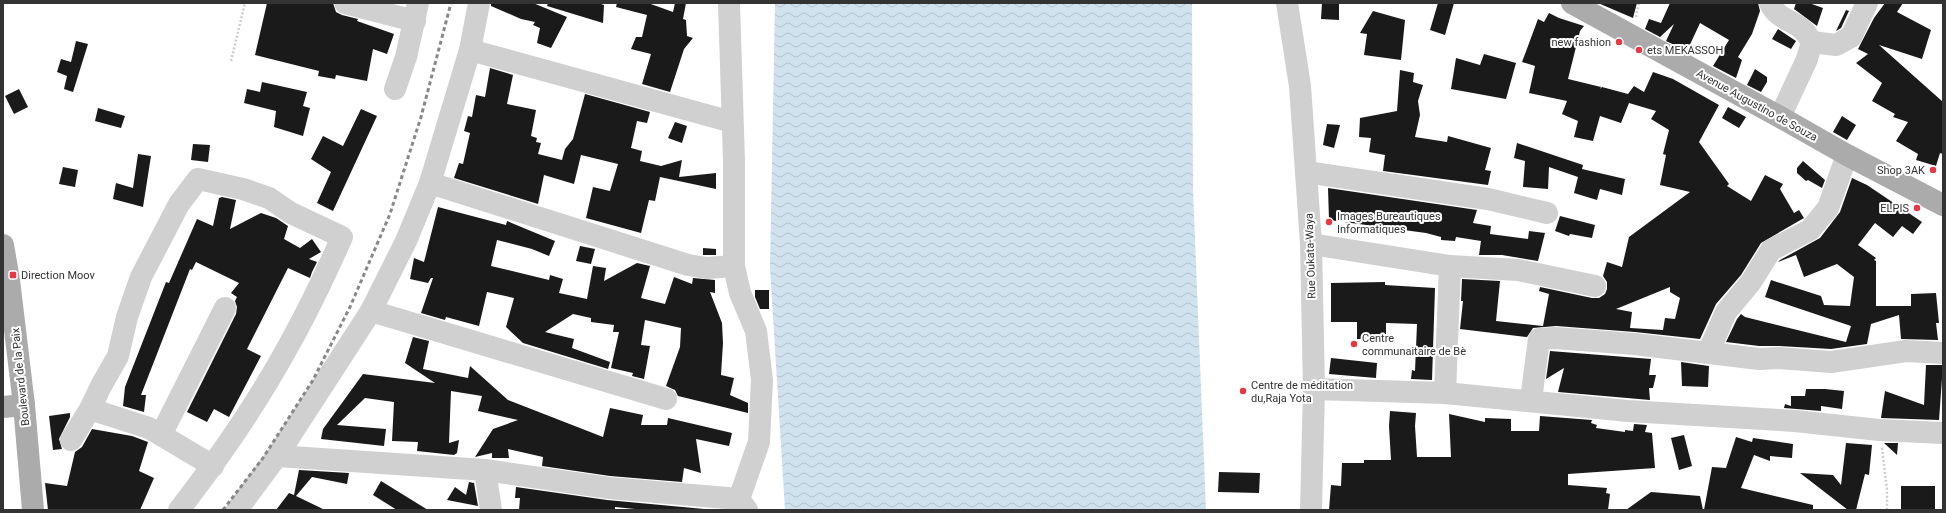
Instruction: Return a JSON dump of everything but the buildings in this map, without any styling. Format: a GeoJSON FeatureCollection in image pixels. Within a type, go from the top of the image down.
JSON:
{"type":"FeatureCollection","features":[{"type":"Feature","properties":{"kind":"main road","name":"Avenue Augustino de Souza"},"geometry":{"type":"LineString","coordinates":[[1572,3],[1847,155],[1943,205]]}},
{"type":"Feature","properties":{"kind":"main road","name":"Boulevard de la Paix"},"geometry":{"type":"LineString","coordinates":[[4,257],[13,406],[33,510]]}},
{"type":"Feature","properties":{"kind":"street"},"geometry":{"type":"LineString","coordinates":[[345,3],[416,12],[396,89]]}},
{"type":"Feature","properties":{"kind":"street"},"geometry":{"type":"LineString","coordinates":[[237,510],[277,456],[371,311],[406,241],[430,183],[470,50],[479,3]]}},
{"type":"Feature","properties":{"kind":"street"},"geometry":{"type":"LineString","coordinates":[[277,456],[485,470],[609,488],[743,504],[758,442],[762,380],[756,331],[740,293],[734,266],[729,3]]}},
{"type":"Feature","properties":{"kind":"street","name":"Rue Oukata-Waya"},"geometry":{"type":"LineString","coordinates":[[1287,3],[1300,86],[1311,244],[1314,390],[1311,510]]}},
{"type":"Feature","properties":{"kind":"street"},"geometry":{"type":"LineString","coordinates":[[1770,3],[1772,10],[1804,31],[1812,42],[1836,45],[1851,37],[1867,3]]}},
{"type":"Feature","properties":{"kind":"street"},"geometry":{"type":"LineString","coordinates":[[1780,117],[1807,59],[1812,42]]}},
{"type":"Feature","properties":{"kind":"street"},"geometry":{"type":"LineString","coordinates":[[470,50],[732,122]]}},
{"type":"Feature","properties":{"kind":"street"},"geometry":{"type":"LineString","coordinates":[[1708,353],[1726,312],[1751,282],[1771,250],[1810,230],[1825,212],[1847,155]]}},
{"type":"Feature","properties":{"kind":"street"},"geometry":{"type":"LineString","coordinates":[[1306,172],[1488,199],[1547,213]]}},
{"type":"Feature","properties":{"kind":"street"},"geometry":{"type":"LineString","coordinates":[[71,440],[90,409],[118,356],[127,317],[141,277],[179,204],[198,179],[243,189],[269,198],[291,213],[342,237],[290,343],[255,401],[212,466],[179,510]]}},
{"type":"Feature","properties":{"kind":"street"},"geometry":{"type":"LineString","coordinates":[[430,183],[688,265],[707,268],[734,266]]}},
{"type":"Feature","properties":{"kind":"street"},"geometry":{"type":"LineString","coordinates":[[1311,244],[1450,266],[1518,270],[1595,286]]}},
{"type":"Feature","properties":{"kind":"street"},"geometry":{"type":"LineString","coordinates":[[1445,393],[1450,266]]}},
{"type":"Feature","properties":{"kind":"street"},"geometry":{"type":"LineString","coordinates":[[161,435],[225,308]]}},
{"type":"Feature","properties":{"kind":"street"},"geometry":{"type":"LineString","coordinates":[[371,311],[666,399]]}},
{"type":"Feature","properties":{"kind":"street"},"geometry":{"type":"LineString","coordinates":[[1531,400],[1539,339],[1576,340],[1759,359],[1778,358],[1831,362],[1906,351],[1943,353]]}},
{"type":"Feature","properties":{"kind":"street"},"geometry":{"type":"LineString","coordinates":[[1314,390],[1445,393],[1531,400],[1628,411],[1795,421],[1879,430],[1943,433]]}},
{"type":"Feature","properties":{"kind":"street"},"geometry":{"type":"LineString","coordinates":[[90,409],[149,428],[212,466]]}},
{"type":"Feature","properties":{"kind":"street"},"geometry":{"type":"LineString","coordinates":[[485,470],[490,510]]}},
{"type":"Feature","properties":{"kind":"path"},"geometry":{"type":"LineString","coordinates":[[231,61],[245,3]]}},
{"type":"Feature","properties":{"kind":"path"},"geometry":{"type":"LineString","coordinates":[[1879,430],[1887,490],[1887,510]]}},
{"type":"Feature","properties":{"kind":"water"},"geometry":{"type":"Polygon","coordinates":[[[775,3],[1192,3],[1193,190],[1206,510],[785,510],[770,268],[775,3]]]}},
{"type":"Feature","properties":{"kind":"railway"},"geometry":{"type":"LineString","coordinates":[[223,510],[263,458],[313,380],[350,307],[390,214],[421,117],[451,3]]}},
{"type":"Feature","properties":{"kind":"place","name":"new fashion"},"geometry":{"type":"Point","coordinates":[1619,42]}},
{"type":"Feature","properties":{"kind":"place","name":"ets MEKASSOH"},"geometry":{"type":"Point","coordinates":[1639,50]}},
{"type":"Feature","properties":{"kind":"place","name":"Shop 3AK"},"geometry":{"type":"Point","coordinates":[1933,170]}},
{"type":"Feature","properties":{"kind":"place","name":"ELPIS"},"geometry":{"type":"Point","coordinates":[1917,208]}},
{"type":"Feature","properties":{"kind":"place","name":"Images Bureautiques Informatiques"},"geometry":{"type":"Point","coordinates":[1329,222]}},
{"type":"Feature","properties":{"kind":"place","name":"Direction Moov"},"geometry":{"type":"Point","coordinates":[13,275]}},
{"type":"Feature","properties":{"kind":"place","name":"Centre communaitaire de Bè"},"geometry":{"type":"Point","coordinates":[1354,344]}},
{"type":"Feature","properties":{"kind":"place","name":"Centre de méditation du,Raja Yota"},"geometry":{"type":"Point","coordinates":[1243,391]}}]}
